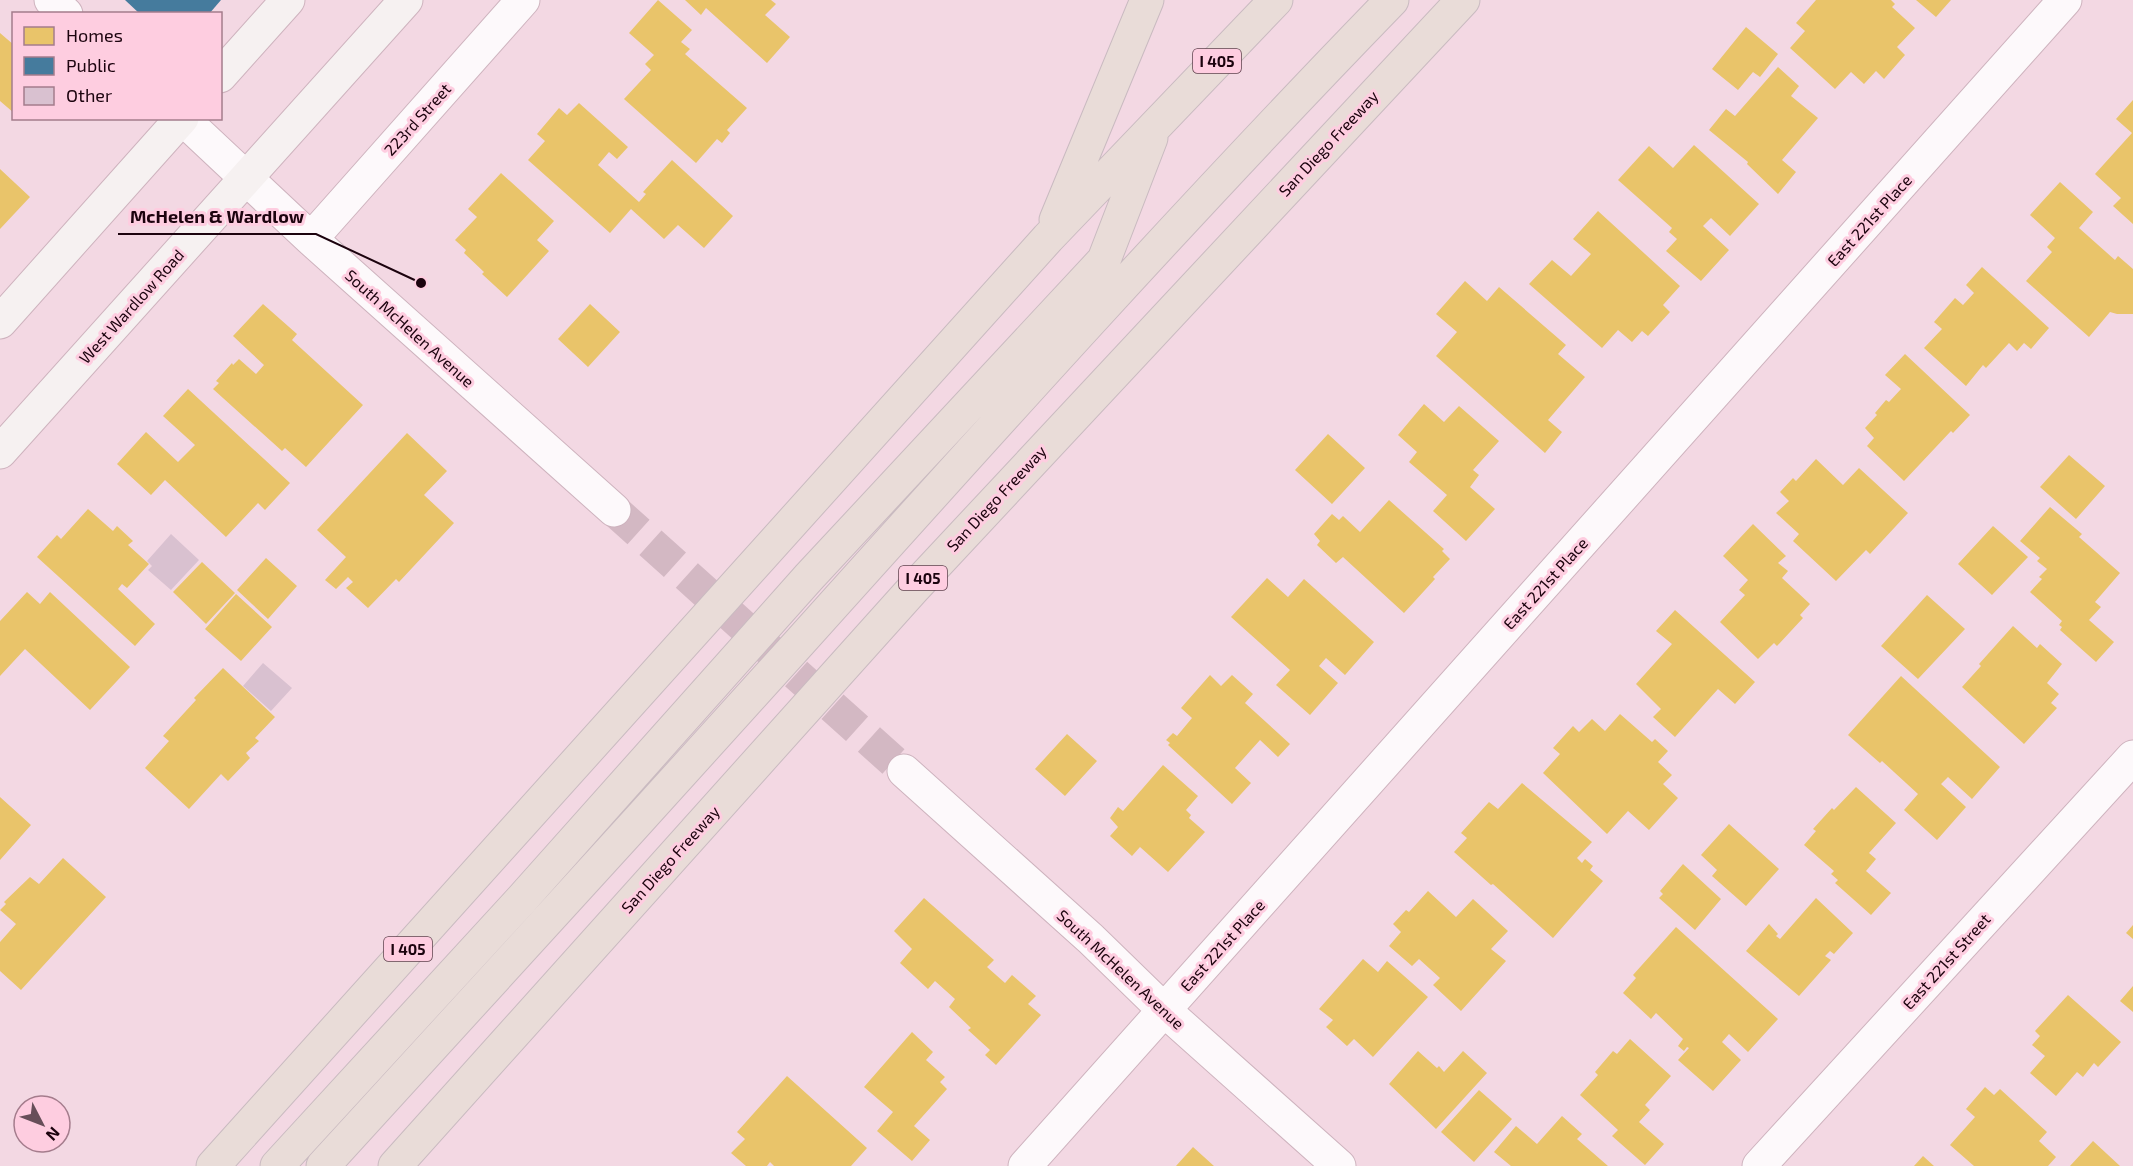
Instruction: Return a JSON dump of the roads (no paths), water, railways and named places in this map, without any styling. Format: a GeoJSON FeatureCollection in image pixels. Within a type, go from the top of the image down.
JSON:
{"type":"FeatureCollection","features":[{"type":"Feature","properties":{"kind":"highway"},"geometry":{"type":"LineString","coordinates":[[1048,238],[1147,0]]}},
{"type":"Feature","properties":{"kind":"highway","name":"I 405"},"geometry":{"type":"LineString","coordinates":[[213,1166],[1048,238],[1276,0]]}},
{"type":"Feature","properties":{"kind":"highway"},"geometry":{"type":"LineString","coordinates":[[323,1166],[567,901],[991,430],[1303,92],[1392,0]]}},
{"type":"Feature","properties":{"kind":"highway","name":"San Diego Freeway"},"geometry":{"type":"LineString","coordinates":[[395,1166],[913,589],[1113,372],[1463,0]]}},
{"type":"Feature","properties":{"kind":"highway"},"geometry":{"type":"LineString","coordinates":[[277,1166],[522,899],[809,577],[1104,260],[1158,123]]}},
{"type":"Feature","properties":{"kind":"main road"},"geometry":{"type":"LineString","coordinates":[[222,74],[288,0]]}},
{"type":"Feature","properties":{"kind":"main road","name":"West Wardlow Road"},"geometry":{"type":"LineString","coordinates":[[0,453],[406,0]]}},
{"type":"Feature","properties":{"kind":"main road"},"geometry":{"type":"LineString","coordinates":[[0,322],[180,120]]}},
{"type":"Feature","properties":{"kind":"street"},"geometry":{"type":"LineString","coordinates":[[51,0],[64,12]]}},
{"type":"Feature","properties":{"kind":"street","name":"223rd Street"},"geometry":{"type":"LineString","coordinates":[[311,239],[524,0]]}},
{"type":"Feature","properties":{"kind":"street","name":"East 221st Place"},"geometry":{"type":"LineString","coordinates":[[1025,1166],[2065,0]]}},
{"type":"Feature","properties":{"kind":"street","name":"South McHelen Avenue"},"geometry":{"type":"LineString","coordinates":[[184,120],[311,239],[614,510]]}},
{"type":"Feature","properties":{"kind":"street","name":"East 221st Street"},"geometry":{"type":"LineString","coordinates":[[1759,1166],[2133,757]]}},
{"type":"Feature","properties":{"kind":"street","name":"South McHelen Avenue"},"geometry":{"type":"LineString","coordinates":[[904,771],[1091,939],[1164,1010],[1339,1166]]}},
{"type":"Feature","properties":{"kind":"tunnel"},"geometry":{"type":"LineString","coordinates":[[614,510],[904,771]]}},
{"type":"Feature","properties":{"kind":"place","name":"McHelen & Wardlow"},"geometry":{"type":"Point","coordinates":[421,283]}}]}
